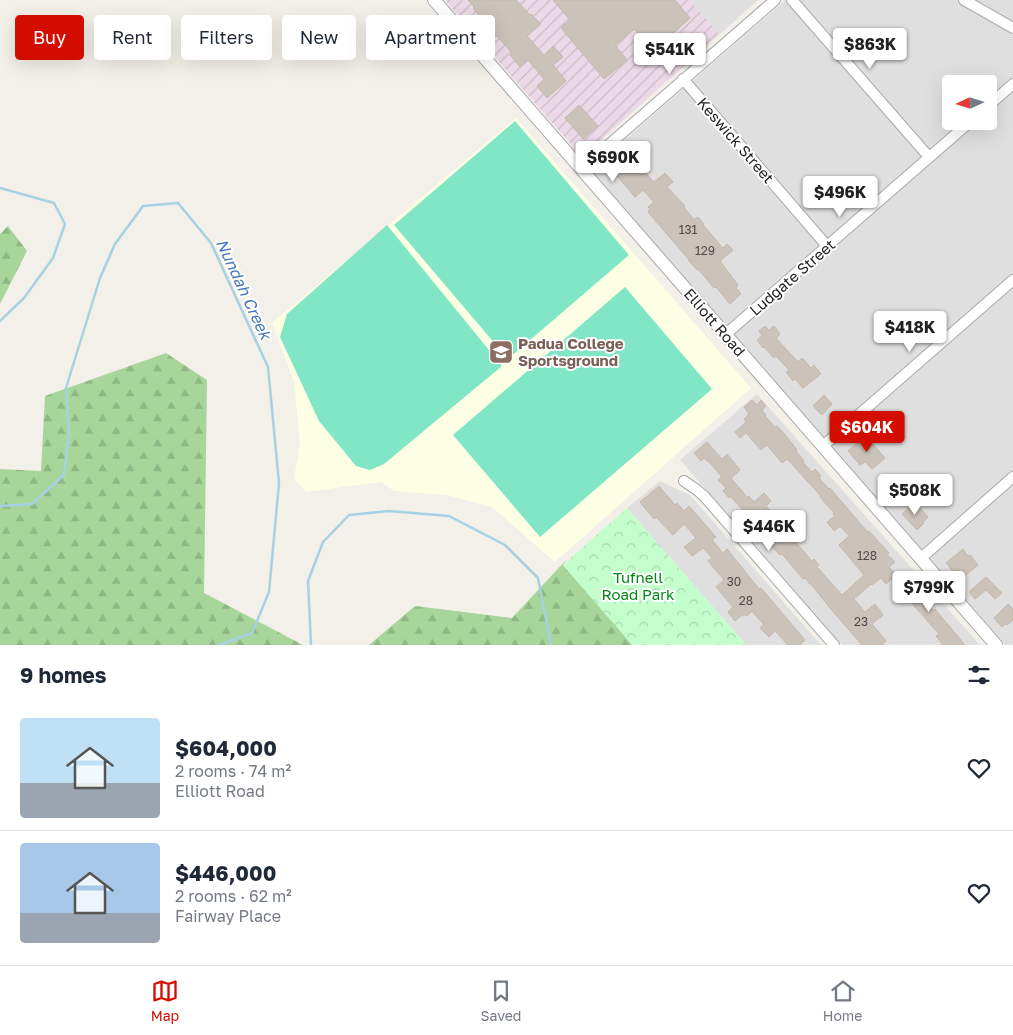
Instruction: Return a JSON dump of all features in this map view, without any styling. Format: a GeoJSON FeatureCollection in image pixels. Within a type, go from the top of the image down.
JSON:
{"type":"FeatureCollection","features":[{"type":"Feature","properties":{"kind":"street","name":"Elliott Road"},"geometry":{"type":"LineString","coordinates":[[434,0],[996,645]]}},
{"type":"Feature","properties":{"kind":"street"},"geometry":{"type":"LineString","coordinates":[[582,168],[775,0]]}},
{"type":"Feature","properties":{"kind":"street"},"geometry":{"type":"LineString","coordinates":[[792,0],[929,157]]}},
{"type":"Feature","properties":{"kind":"street"},"geometry":{"type":"LineString","coordinates":[[964,0],[1013,28]]}},
{"type":"Feature","properties":{"kind":"street","name":"Keswick Street"},"geometry":{"type":"LineString","coordinates":[[683,80],[828,246]]}},
{"type":"Feature","properties":{"kind":"street"},"geometry":{"type":"LineString","coordinates":[[998,98],[1013,84]]}},
{"type":"Feature","properties":{"kind":"street","name":"Ludgate Street"},"geometry":{"type":"LineString","coordinates":[[726,334],[960,130]]}},
{"type":"Feature","properties":{"kind":"street"},"geometry":{"type":"LineString","coordinates":[[823,446],[1013,280]]}},
{"type":"Feature","properties":{"kind":"street"},"geometry":{"type":"LineString","coordinates":[[920,559],[1013,477]]}},
{"type":"Feature","properties":{"kind":"street"},"geometry":{"type":"LineString","coordinates":[[684,481],[704,496],[834,645]]}},
{"type":"Feature","properties":{"kind":"shaded area"},"geometry":{"type":"Polygon","coordinates":[[[445,0],[689,0],[720,34],[582,157],[495,57],[495,15],[458,15],[445,0]]]}},
{"type":"Feature","properties":{"kind":"shaded area"},"geometry":{"type":"Polygon","coordinates":[[[689,0],[758,0],[720,34],[689,0]]]}},
{"type":"Feature","properties":{"kind":"shaded area"},"geometry":{"type":"Polygon","coordinates":[[[785,0],[1013,0],[1013,645],[1005,645],[589,171],[785,0]]]}},
{"type":"Feature","properties":{"kind":"shaded area","name":"Padua College Sportsground"},"geometry":{"type":"Polygon","coordinates":[[[516,118],[751,388],[555,562],[492,507],[446,495],[394,491],[381,482],[306,492],[294,478],[300,444],[294,381],[272,323],[516,118]]]}},
{"type":"Feature","properties":{"kind":"shaded area"},"geometry":{"type":"Polygon","coordinates":[[[757,394],[980,645],[842,645],[680,460],[757,394]]]}},
{"type":"Feature","properties":{"kind":"shaded area"},"geometry":{"type":"Polygon","coordinates":[[[660,481],[690,495],[821,645],[746,645],[627,508],[660,481]]]}},
{"type":"Feature","properties":{"kind":"green space"},"geometry":{"type":"Polygon","coordinates":[[[515,121],[629,255],[508,359],[394,225],[515,121]]]}},
{"type":"Feature","properties":{"kind":"green space"},"geometry":{"type":"Polygon","coordinates":[[[387,225],[502,366],[384,464],[370,470],[356,466],[319,421],[280,337],[287,314],[387,225]]]}},
{"type":"Feature","properties":{"kind":"green space"},"geometry":{"type":"Polygon","coordinates":[[[8,226],[27,251],[0,304],[0,234],[8,226]]]}},
{"type":"Feature","properties":{"kind":"green space"},"geometry":{"type":"Polygon","coordinates":[[[625,287],[712,389],[540,537],[453,435],[625,287]]]}},
{"type":"Feature","properties":{"kind":"green space"},"geometry":{"type":"Polygon","coordinates":[[[166,353],[207,380],[204,593],[303,645],[0,645],[0,469],[41,471],[45,396],[166,353]]]}},
{"type":"Feature","properties":{"kind":"green space","name":"Tufnell Road Park"},"geometry":{"type":"Polygon","coordinates":[[[627,508],[746,645],[632,645],[563,565],[627,508]]]}},
{"type":"Feature","properties":{"kind":"green space"},"geometry":{"type":"Polygon","coordinates":[[[566,560],[563,565],[633,645],[369,645],[415,606],[512,618],[566,560]]]}},
{"type":"Feature","properties":{"kind":"building"},"geometry":{"type":"Polygon","coordinates":[[[468,0],[516,0],[541,24],[527,36],[544,55],[553,46],[563,57],[553,65],[566,81],[547,98],[537,86],[544,79],[528,60],[520,67],[510,55],[512,53],[497,36],[495,37],[495,15],[479,15],[468,0]]]}},
{"type":"Feature","properties":{"kind":"building"},"geometry":{"type":"Polygon","coordinates":[[[553,0],[675,0],[690,18],[668,38],[678,49],[663,63],[634,29],[615,45],[627,60],[604,79],[561,28],[570,20],[553,0]]]}},
{"type":"Feature","properties":{"kind":"building"},"geometry":{"type":"Polygon","coordinates":[[[579,105],[598,126],[583,139],[565,118],[579,105]]]}},
{"type":"Feature","properties":{"kind":"building"},"geometry":{"type":"Polygon","coordinates":[[[624,155],[632,165],[636,162],[654,182],[665,173],[673,182],[667,187],[685,206],[694,220],[698,217],[723,248],[727,244],[733,250],[720,261],[738,285],[736,288],[741,294],[730,304],[716,287],[714,288],[688,260],[648,212],[650,209],[648,207],[654,202],[643,190],[635,197],[610,168],[624,155]]]}},
{"type":"Feature","properties":{"kind":"building"},"geometry":{"type":"Polygon","coordinates":[[[765,326],[769,330],[774,326],[780,334],[776,338],[798,362],[802,358],[811,368],[814,365],[821,374],[803,388],[795,379],[793,381],[786,372],[789,370],[776,356],[774,358],[763,348],[757,340],[762,335],[759,331],[765,326]]]}},
{"type":"Feature","properties":{"kind":"building"},"geometry":{"type":"Polygon","coordinates":[[[824,395],[832,404],[822,415],[813,406],[824,395]]]}},
{"type":"Feature","properties":{"kind":"building"},"geometry":{"type":"Polygon","coordinates":[[[752,400],[757,405],[761,400],[766,406],[762,410],[765,416],[775,427],[777,426],[783,432],[797,450],[803,462],[812,472],[815,469],[821,476],[819,478],[889,553],[887,554],[895,562],[889,567],[896,575],[886,584],[881,578],[854,599],[865,612],[875,604],[883,615],[872,624],[886,641],[882,645],[862,645],[810,583],[805,578],[803,579],[782,554],[780,555],[766,541],[771,537],[753,517],[751,519],[723,491],[726,488],[718,480],[722,477],[711,464],[704,458],[701,461],[694,453],[707,442],[722,459],[727,454],[740,470],[731,478],[748,498],[749,496],[754,502],[764,493],[771,501],[766,506],[776,517],[783,510],[802,532],[793,539],[812,561],[814,559],[819,565],[817,567],[842,595],[864,575],[839,545],[849,536],[840,526],[834,531],[827,522],[835,516],[821,496],[787,459],[782,463],[767,445],[761,450],[746,433],[740,438],[735,432],[746,422],[744,419],[749,414],[744,407],[752,400]]]}},
{"type":"Feature","properties":{"kind":"building"},"geometry":{"type":"Polygon","coordinates":[[[866,436],[885,458],[872,469],[865,462],[860,465],[848,451],[866,436]]]}},
{"type":"Feature","properties":{"kind":"building"},"geometry":{"type":"Polygon","coordinates":[[[659,486],[675,505],[677,503],[684,511],[689,506],[716,537],[712,540],[723,553],[727,549],[759,589],[761,588],[805,640],[800,645],[788,645],[775,631],[769,637],[760,628],[764,625],[752,611],[747,616],[746,614],[742,615],[735,621],[728,612],[733,607],[716,587],[724,580],[708,561],[712,558],[703,548],[692,556],[684,547],[696,538],[684,524],[673,535],[656,517],[654,519],[640,502],[659,486]]]}},
{"type":"Feature","properties":{"kind":"building"},"geometry":{"type":"Polygon","coordinates":[[[915,502],[928,517],[917,530],[902,514],[915,502]]]}},
{"type":"Feature","properties":{"kind":"building"},"geometry":{"type":"Polygon","coordinates":[[[963,549],[978,565],[960,580],[946,563],[963,549]]]}},
{"type":"Feature","properties":{"kind":"building"},"geometry":{"type":"Polygon","coordinates":[[[904,573],[925,598],[923,599],[933,611],[935,609],[965,645],[943,645],[936,636],[939,634],[894,581],[904,573]]]}},
{"type":"Feature","properties":{"kind":"building"},"geometry":{"type":"Polygon","coordinates":[[[986,577],[1002,593],[995,599],[986,590],[975,599],[969,592],[986,577]]]}},
{"type":"Feature","properties":{"kind":"building"},"geometry":{"type":"Polygon","coordinates":[[[1008,604],[1013,609],[1013,620],[1002,627],[994,618],[1008,604]]]}},
{"type":"Feature","properties":{"kind":"waterway","name":"Nundah Creek"},"geometry":{"type":"LineString","coordinates":[[0,188],[54,203],[65,224],[53,258],[24,298],[0,321]]}},
{"type":"Feature","properties":{"kind":"waterway","name":"Nundah Creek"},"geometry":{"type":"LineString","coordinates":[[0,506],[32,504],[64,475],[69,432],[66,388],[100,278],[115,244],[143,206],[178,203],[211,243],[268,367],[279,483],[269,592],[252,633],[219,645]]}},
{"type":"Feature","properties":{"kind":"waterway","name":"Nundah Creek"},"geometry":{"type":"LineString","coordinates":[[311,645],[308,581],[323,542],[349,515],[389,511],[449,516],[505,545],[538,578],[551,645]]}},
{"type":"Feature","properties":{"kind":"place","name":"Padua College Sportsground"},"geometry":{"type":"Point","coordinates":[501,352]}}]}
